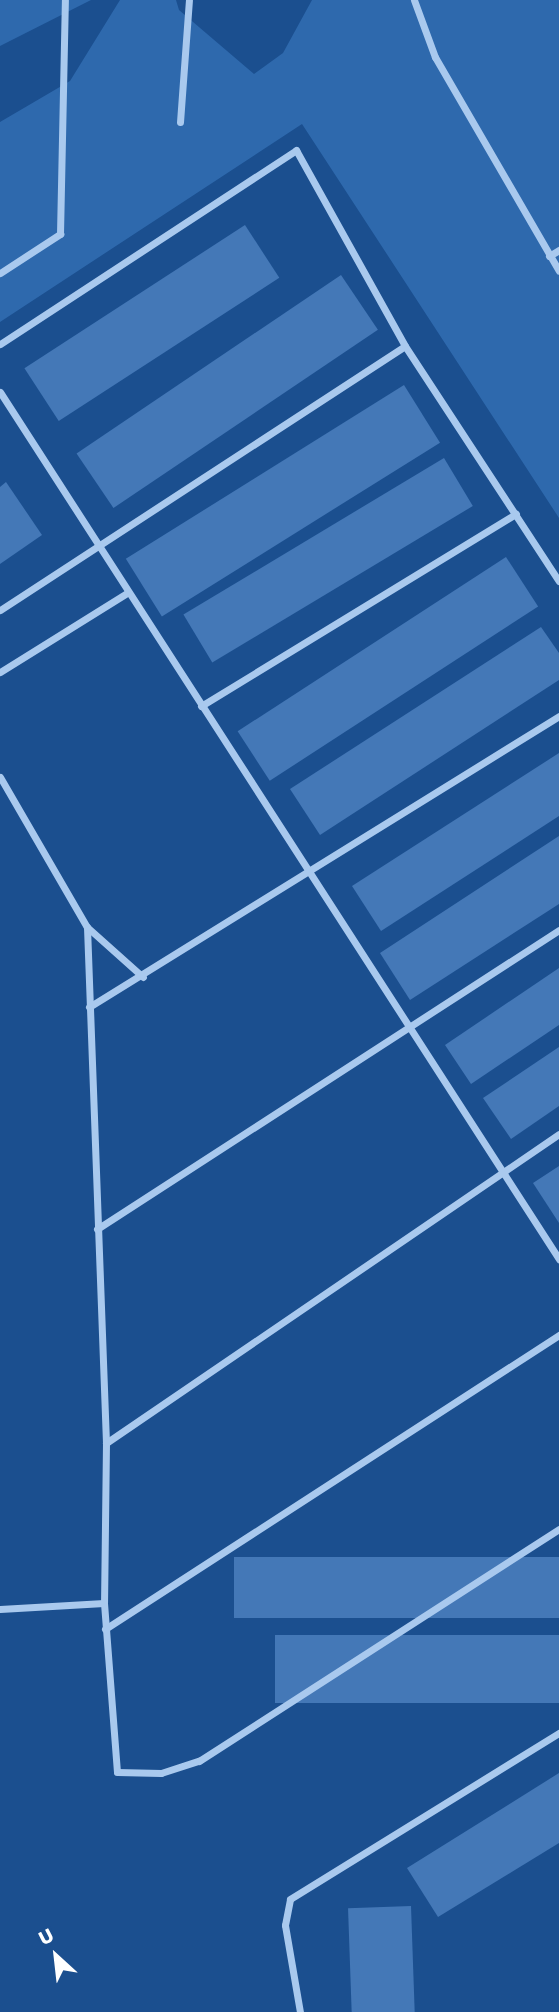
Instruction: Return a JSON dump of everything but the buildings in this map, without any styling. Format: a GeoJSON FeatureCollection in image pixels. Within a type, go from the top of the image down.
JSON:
{"type":"FeatureCollection","features":[{"type":"Feature","properties":{"kind":"street"},"geometry":{"type":"LineString","coordinates":[[0,273],[60,234],[65,0]]}},
{"type":"Feature","properties":{"kind":"street"},"geometry":{"type":"LineString","coordinates":[[180,122],[189,0]]}},
{"type":"Feature","properties":{"kind":"street"},"geometry":{"type":"LineString","coordinates":[[414,0],[435,57],[559,271]]}},
{"type":"Feature","properties":{"kind":"street"},"geometry":{"type":"LineString","coordinates":[[0,344],[295,149],[405,346],[559,581]]}},
{"type":"Feature","properties":{"kind":"street"},"geometry":{"type":"LineString","coordinates":[[549,256],[559,250]]}},
{"type":"Feature","properties":{"kind":"street"},"geometry":{"type":"LineString","coordinates":[[0,610],[405,346]]}},
{"type":"Feature","properties":{"kind":"street"},"geometry":{"type":"LineString","coordinates":[[0,391],[127,593],[559,1259]]}},
{"type":"Feature","properties":{"kind":"street"},"geometry":{"type":"LineString","coordinates":[[201,706],[516,514]]}},
{"type":"Feature","properties":{"kind":"street"},"geometry":{"type":"LineString","coordinates":[[0,672],[127,593]]}},
{"type":"Feature","properties":{"kind":"street"},"geometry":{"type":"LineString","coordinates":[[89,1007],[144,977],[308,869],[559,716]]}},
{"type":"Feature","properties":{"kind":"street"},"geometry":{"type":"LineString","coordinates":[[0,777],[87,927],[144,977]]}},
{"type":"Feature","properties":{"kind":"street"},"geometry":{"type":"LineString","coordinates":[[87,927],[106,1443],[104,1603],[112,1760],[117,1772],[133,1777],[161,1773],[199,1761],[559,1529]]}},
{"type":"Feature","properties":{"kind":"street"},"geometry":{"type":"LineString","coordinates":[[97,1229],[408,1024],[559,930]]}},
{"type":"Feature","properties":{"kind":"street"},"geometry":{"type":"LineString","coordinates":[[106,1443],[502,1170],[559,1134]]}},
{"type":"Feature","properties":{"kind":"street"},"geometry":{"type":"LineString","coordinates":[[105,1629],[559,1335]]}},
{"type":"Feature","properties":{"kind":"street"},"geometry":{"type":"LineString","coordinates":[[0,1609],[104,1603]]}},
{"type":"Feature","properties":{"kind":"street"},"geometry":{"type":"LineString","coordinates":[[300,2012],[285,1925],[290,1899],[559,1733]]}},
{"type":"Feature","properties":{"kind":"shaded area"},"geometry":{"type":"Polygon","coordinates":[[[0,0],[91,0],[0,46],[0,0]]]}},
{"type":"Feature","properties":{"kind":"shaded area"},"geometry":{"type":"Polygon","coordinates":[[[120,0],[176,0],[179,10],[254,74],[283,53],[312,0],[559,0],[559,518],[302,124],[0,322],[0,122],[70,81],[120,0]]]}}]}
